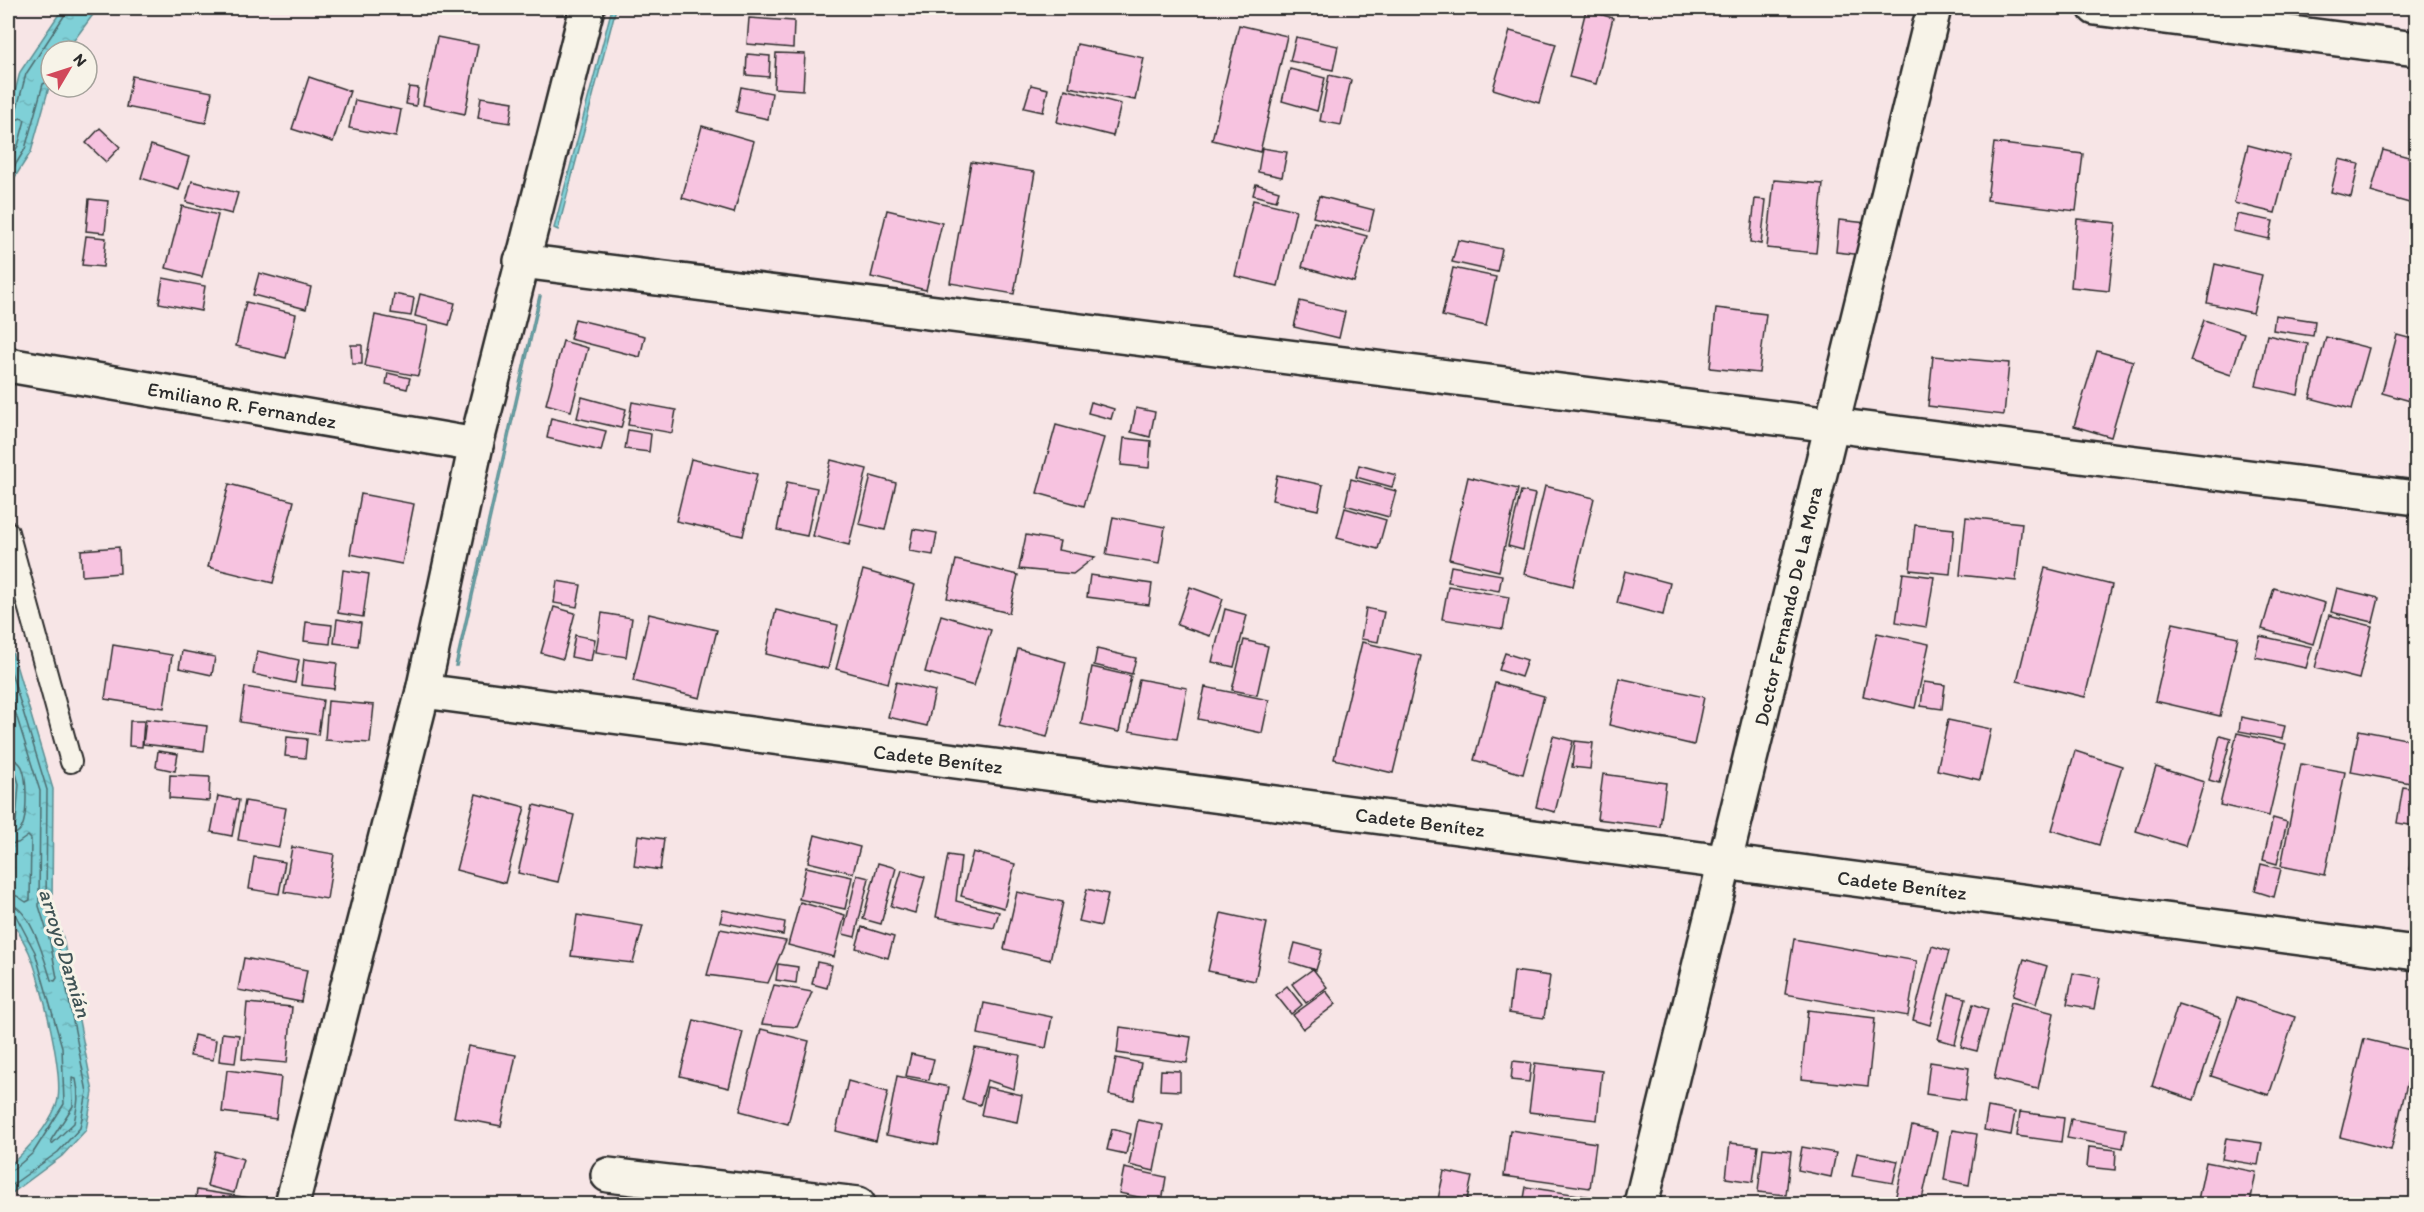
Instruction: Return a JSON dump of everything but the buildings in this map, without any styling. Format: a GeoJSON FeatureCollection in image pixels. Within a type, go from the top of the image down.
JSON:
{"type":"FeatureCollection","features":[{"type":"Feature","properties":{"kind":"street"},"geometry":{"type":"LineString","coordinates":[[292,1204],[423,691],[476,445],[587,8]]}},
{"type":"Feature","properties":{"kind":"street","name":"Doctor Fernando De La Mora"},"geometry":{"type":"LineString","coordinates":[[1641,1204],[1727,862],[1934,8]]}},
{"type":"Feature","properties":{"kind":"street"},"geometry":{"type":"LineString","coordinates":[[2095,8],[2416,49]]}},
{"type":"Feature","properties":{"kind":"street"},"geometry":{"type":"LineString","coordinates":[[521,261],[2416,498]]}},
{"type":"Feature","properties":{"kind":"street","name":"Emiliano R. Fernandez"},"geometry":{"type":"LineString","coordinates":[[8,365],[476,445]]}},
{"type":"Feature","properties":{"kind":"street","name":"Cadete Benítez"},"geometry":{"type":"LineString","coordinates":[[423,691],[2416,953]]}},
{"type":"Feature","properties":{"kind":"street"},"geometry":{"type":"LineString","coordinates":[[608,1175],[858,1204]]}},
{"type":"Feature","properties":{"kind":"lane"},"geometry":{"type":"LineString","coordinates":[[8,532],[71,762]]}},
{"type":"Feature","properties":{"kind":"water"},"geometry":{"type":"Polygon","coordinates":[[[63,8],[98,8],[75,39],[42,39],[63,8]]]}},
{"type":"Feature","properties":{"kind":"water"},"geometry":{"type":"Polygon","coordinates":[[[612,8],[616,8],[558,230],[554,228],[612,8]]]}},
{"type":"Feature","properties":{"kind":"water"},"geometry":{"type":"Polygon","coordinates":[[[39,44],[39,99],[46,99],[31,152],[8,188],[8,119],[20,72],[39,44]]]}},
{"type":"Feature","properties":{"kind":"water"},"geometry":{"type":"Polygon","coordinates":[[[539,296],[541,296],[457,666],[455,666],[539,296]]]}},
{"type":"Feature","properties":{"kind":"water","name":"arroyo Damián"},"geometry":{"type":"Polygon","coordinates":[[[8,638],[53,789],[52,906],[63,938],[93,1092],[86,1130],[62,1156],[8,1196],[8,1167],[29,1147],[52,1115],[58,1094],[58,1075],[51,1029],[34,965],[13,922],[8,902],[13,784],[8,759],[8,638]]]}}]}
